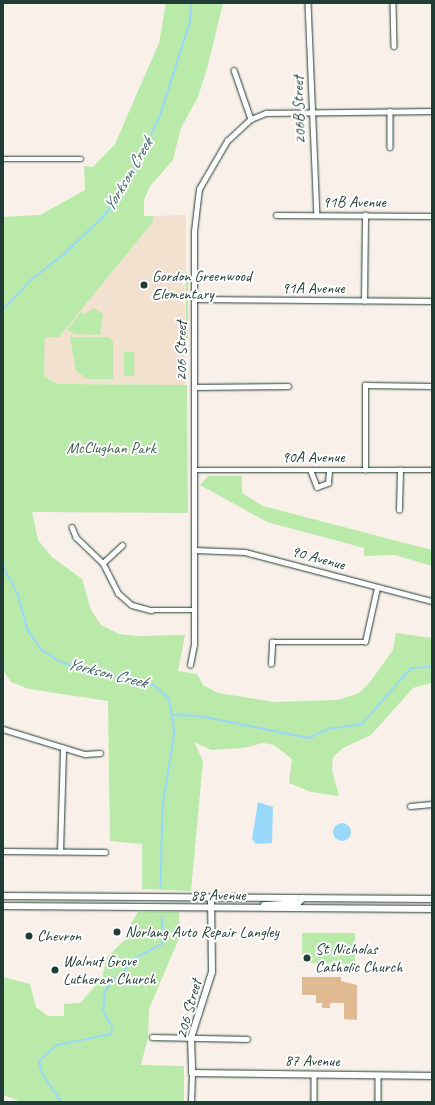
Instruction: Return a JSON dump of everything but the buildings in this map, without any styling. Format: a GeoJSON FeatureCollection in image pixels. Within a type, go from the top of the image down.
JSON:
{"type":"FeatureCollection","features":[{"type":"Feature","properties":{"kind":"main road","name":"88 Avenue"},"geometry":{"type":"LineString","coordinates":[[3,896],[432,899]]}},
{"type":"Feature","properties":{"kind":"main road"},"geometry":{"type":"LineString","coordinates":[[80,897],[80,907]]}},
{"type":"Feature","properties":{"kind":"main road","name":"206 Street"},"geometry":{"type":"LineString","coordinates":[[192,1073],[191,1038],[210,986],[213,952],[211,898]]}},
{"type":"Feature","properties":{"kind":"main road"},"geometry":{"type":"LineString","coordinates":[[251,908],[260,905],[298,903],[303,898]]}},
{"type":"Feature","properties":{"kind":"main road","name":"88 Avenue"},"geometry":{"type":"LineString","coordinates":[[3,906],[432,909]]}},
{"type":"Feature","properties":{"kind":"main road","name":"87 Avenue"},"geometry":{"type":"LineString","coordinates":[[192,1073],[432,1076]]}},
{"type":"Feature","properties":{"kind":"street","name":"206B Street"},"geometry":{"type":"LineString","coordinates":[[308,3],[317,215]]}},
{"type":"Feature","properties":{"kind":"street"},"geometry":{"type":"LineString","coordinates":[[393,3],[394,46]]}},
{"type":"Feature","properties":{"kind":"street"},"geometry":{"type":"LineString","coordinates":[[234,70],[251,118],[281,111],[432,111]]}},
{"type":"Feature","properties":{"kind":"street"},"geometry":{"type":"LineString","coordinates":[[390,111],[390,147]]}},
{"type":"Feature","properties":{"kind":"street","name":"206 Street"},"geometry":{"type":"LineString","coordinates":[[190,665],[194,645],[195,206],[199,189],[227,141],[251,118]]}},
{"type":"Feature","properties":{"kind":"street"},"geometry":{"type":"LineString","coordinates":[[3,159],[81,159]]}},
{"type":"Feature","properties":{"kind":"street","name":"91B Avenue"},"geometry":{"type":"LineString","coordinates":[[276,215],[432,216]]}},
{"type":"Feature","properties":{"kind":"street"},"geometry":{"type":"LineString","coordinates":[[364,301],[365,215]]}},
{"type":"Feature","properties":{"kind":"street","name":"91A Avenue"},"geometry":{"type":"LineString","coordinates":[[194,299],[432,301]]}},
{"type":"Feature","properties":{"kind":"street"},"geometry":{"type":"LineString","coordinates":[[365,470],[365,385],[432,386]]}},
{"type":"Feature","properties":{"kind":"street"},"geometry":{"type":"LineString","coordinates":[[194,387],[288,386]]}},
{"type":"Feature","properties":{"kind":"street","name":"90A Avenue"},"geometry":{"type":"LineString","coordinates":[[194,470],[432,470]]}},
{"type":"Feature","properties":{"kind":"street"},"geometry":{"type":"LineString","coordinates":[[399,510],[400,470]]}},
{"type":"Feature","properties":{"kind":"street"},"geometry":{"type":"LineString","coordinates":[[311,471],[317,487],[328,483],[329,471]]}},
{"type":"Feature","properties":{"kind":"street"},"geometry":{"type":"LineString","coordinates":[[72,527],[76,537],[103,563],[118,593],[132,605],[150,610],[194,610]]}},
{"type":"Feature","properties":{"kind":"street"},"geometry":{"type":"LineString","coordinates":[[103,563],[122,545]]}},
{"type":"Feature","properties":{"kind":"street","name":"90 Avenue"},"geometry":{"type":"LineString","coordinates":[[195,550],[239,551],[377,588],[432,601]]}},
{"type":"Feature","properties":{"kind":"street"},"geometry":{"type":"LineString","coordinates":[[271,664],[272,642],[365,642],[377,588]]}},
{"type":"Feature","properties":{"kind":"street"},"geometry":{"type":"LineString","coordinates":[[3,729],[84,754],[100,753]]}},
{"type":"Feature","properties":{"kind":"street"},"geometry":{"type":"LineString","coordinates":[[60,852],[63,748]]}},
{"type":"Feature","properties":{"kind":"street"},"geometry":{"type":"LineString","coordinates":[[410,806],[432,804]]}},
{"type":"Feature","properties":{"kind":"street"},"geometry":{"type":"LineString","coordinates":[[3,851],[105,852]]}},
{"type":"Feature","properties":{"kind":"street"},"geometry":{"type":"LineString","coordinates":[[152,1037],[247,1039]]}},
{"type":"Feature","properties":{"kind":"street","name":"206 Street"},"geometry":{"type":"LineString","coordinates":[[191,1102],[192,1073]]}},
{"type":"Feature","properties":{"kind":"street"},"geometry":{"type":"LineString","coordinates":[[314,1074],[314,1102]]}},
{"type":"Feature","properties":{"kind":"street"},"geometry":{"type":"LineString","coordinates":[[378,1075],[378,1102]]}},
{"type":"Feature","properties":{"kind":"shaded area","name":"Gordon Greenwood Elementary"},"geometry":{"type":"Polygon","coordinates":[[[186,215],[185,385],[58,384],[44,376],[45,337],[59,337],[153,222],[153,216],[186,215]]]}},
{"type":"Feature","properties":{"kind":"green space","name":"McClughan Park"},"geometry":{"type":"Polygon","coordinates":[[[166,3],[223,3],[208,65],[198,97],[181,128],[173,160],[150,186],[144,200],[144,216],[153,216],[153,222],[59,337],[45,337],[44,376],[58,384],[187,385],[188,513],[32,512],[38,540],[52,557],[82,579],[91,610],[101,625],[119,634],[139,636],[185,635],[178,671],[197,674],[203,685],[218,693],[274,702],[338,700],[359,693],[370,682],[393,650],[396,633],[432,638],[431,683],[413,688],[371,735],[343,748],[333,757],[332,770],[339,796],[311,792],[289,783],[292,759],[274,745],[263,743],[243,748],[211,750],[194,742],[203,761],[191,891],[142,889],[142,844],[110,841],[108,701],[29,689],[11,682],[3,670],[3,217],[40,215],[85,190],[84,166],[93,167],[115,144],[159,43],[166,3]]]}},
{"type":"Feature","properties":{"kind":"green space"},"geometry":{"type":"Polygon","coordinates":[[[186,270],[188,274],[188,339],[186,342],[186,270]]]}},
{"type":"Feature","properties":{"kind":"green space"},"geometry":{"type":"Polygon","coordinates":[[[94,308],[103,314],[100,335],[75,334],[67,330],[81,312],[85,314],[94,308]]]}},
{"type":"Feature","properties":{"kind":"green space"},"geometry":{"type":"Polygon","coordinates":[[[70,337],[108,337],[113,342],[113,379],[87,379],[76,371],[70,337]]]}},
{"type":"Feature","properties":{"kind":"green space"},"geometry":{"type":"Polygon","coordinates":[[[124,352],[134,352],[134,376],[124,376],[124,352]]]}},
{"type":"Feature","properties":{"kind":"green space"},"geometry":{"type":"Polygon","coordinates":[[[208,476],[242,476],[242,493],[263,506],[432,550],[432,566],[395,555],[364,556],[364,548],[267,522],[200,485],[208,476]]]}},
{"type":"Feature","properties":{"kind":"green space"},"geometry":{"type":"Polygon","coordinates":[[[138,912],[179,912],[180,936],[149,1009],[148,1037],[141,1065],[184,1066],[184,1102],[22,1102],[3,1095],[3,977],[30,984],[36,1007],[48,1016],[64,1016],[64,1004],[80,1003],[102,978],[107,957],[130,935],[130,925],[138,912]]]}},
{"type":"Feature","properties":{"kind":"green space"},"geometry":{"type":"Polygon","coordinates":[[[302,933],[355,933],[355,964],[302,963],[302,933]]]}},
{"type":"Feature","properties":{"kind":"water"},"geometry":{"type":"Polygon","coordinates":[[[258,802],[273,807],[272,843],[256,844],[252,839],[258,802]]]}},
{"type":"Feature","properties":{"kind":"water"},"geometry":{"type":"Polygon","coordinates":[[[338,823],[346,823],[351,828],[349,839],[346,841],[338,841],[333,836],[333,828],[338,823]]]}},
{"type":"Feature","properties":{"kind":"waterway","name":"Yorkson Creek"},"geometry":{"type":"LineString","coordinates":[[3,310],[31,280],[64,254],[103,217],[114,203],[143,154],[160,115],[190,22],[191,3]]}},
{"type":"Feature","properties":{"kind":"waterway","name":"Yorkson Creek"},"geometry":{"type":"LineString","coordinates":[[3,566],[18,594],[29,632],[41,649],[59,661],[78,668],[154,685],[169,698],[175,732],[163,807],[161,887]]}},
{"type":"Feature","properties":{"kind":"waterway"},"geometry":{"type":"LineString","coordinates":[[174,715],[200,716],[309,738],[328,729],[362,724],[411,668],[432,667]]}},
{"type":"Feature","properties":{"kind":"waterway","name":"Yorkson Creek"},"geometry":{"type":"LineString","coordinates":[[61,1102],[42,1074],[39,1061],[57,1045],[111,1034],[112,1027],[103,1011],[105,992],[113,980],[123,976],[128,962],[162,944],[162,918]]}},
{"type":"Feature","properties":{"kind":"place","name":"Gordon Greenwood Elementary"},"geometry":{"type":"Point","coordinates":[144,285]}},
{"type":"Feature","properties":{"kind":"place","name":"Norlang Auto Repair Langley"},"geometry":{"type":"Point","coordinates":[117,932]}},
{"type":"Feature","properties":{"kind":"place","name":"Chevron"},"geometry":{"type":"Point","coordinates":[29,936]}},
{"type":"Feature","properties":{"kind":"place","name":"St Nicholas Catholic Church"},"geometry":{"type":"Point","coordinates":[307,958]}},
{"type":"Feature","properties":{"kind":"place","name":"Walnut Grove Lutheran Church"},"geometry":{"type":"Point","coordinates":[55,970]}}]}
